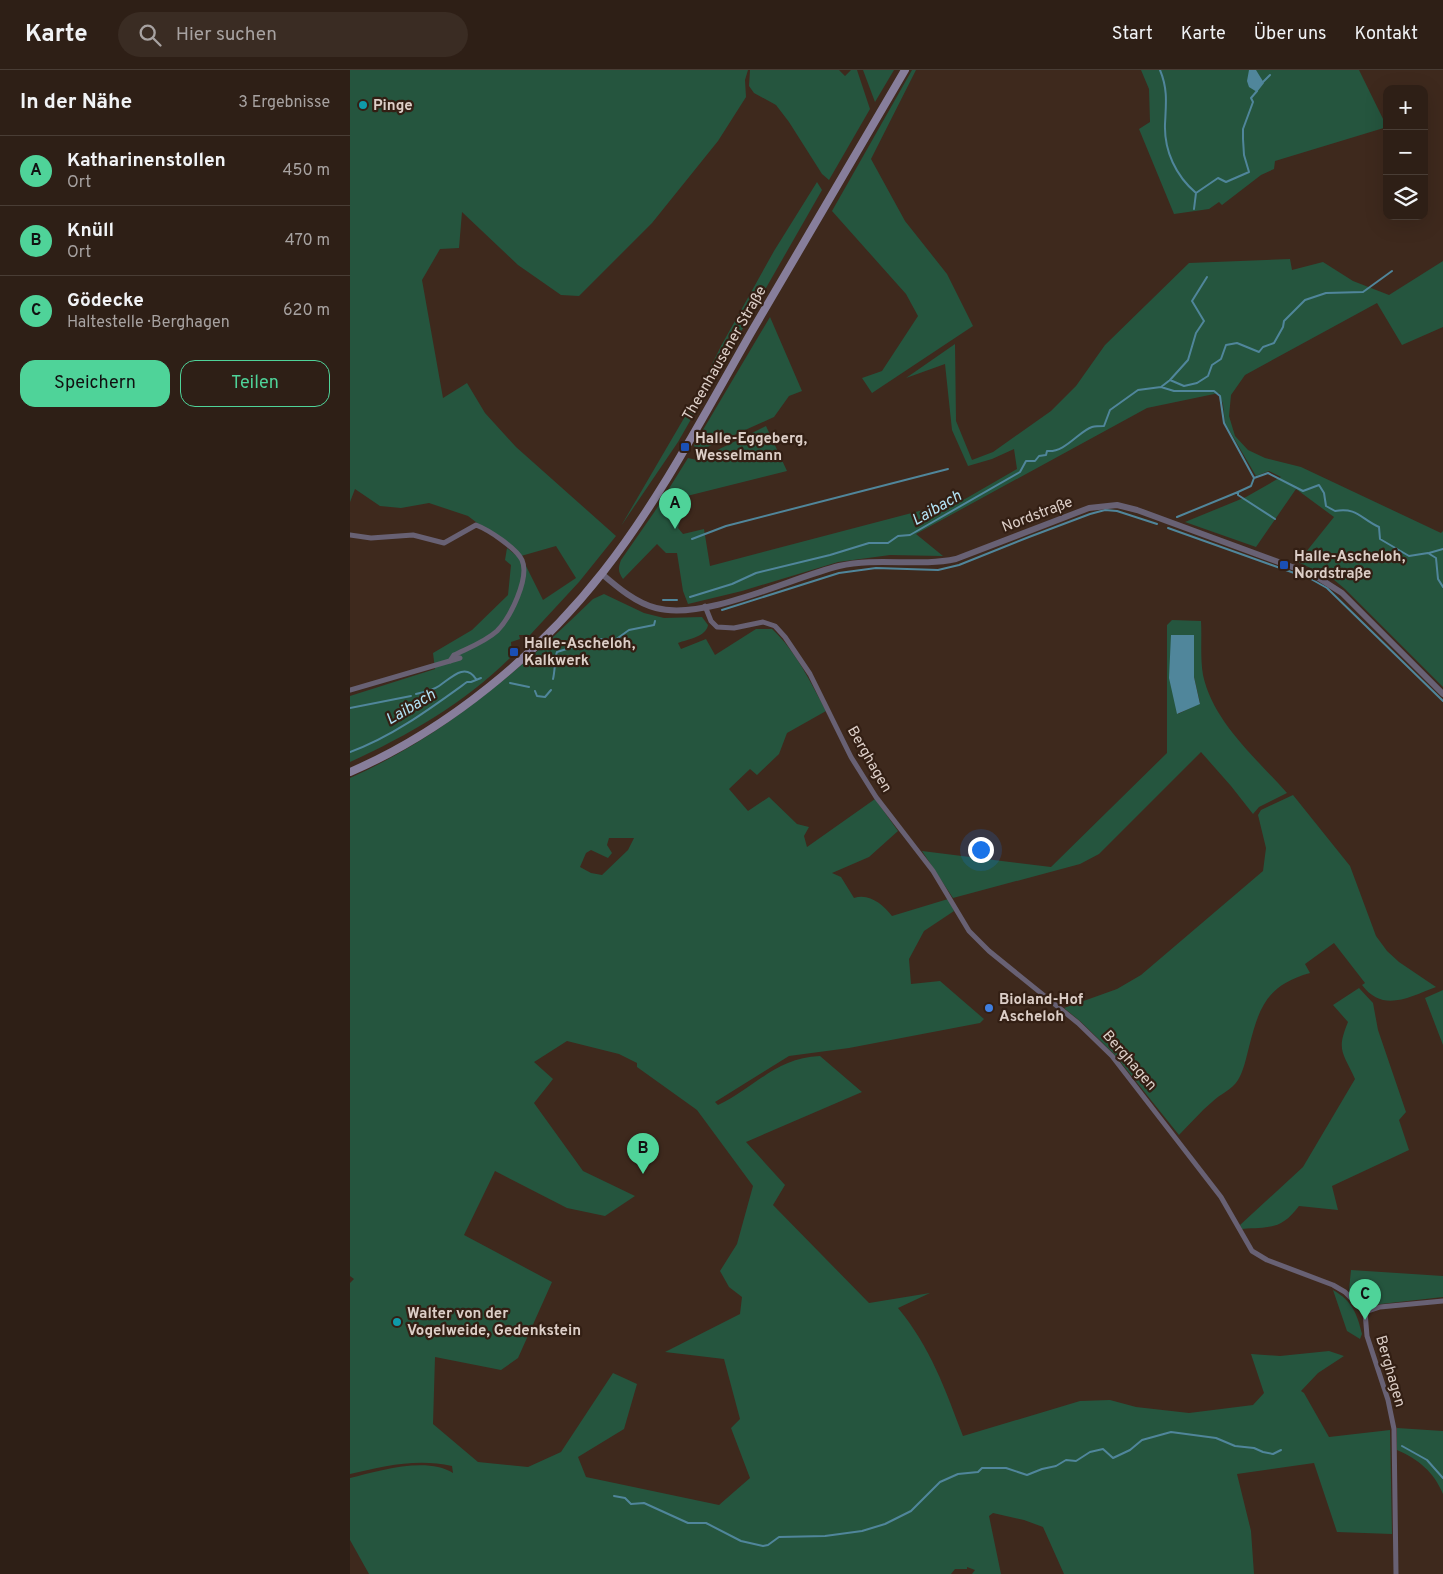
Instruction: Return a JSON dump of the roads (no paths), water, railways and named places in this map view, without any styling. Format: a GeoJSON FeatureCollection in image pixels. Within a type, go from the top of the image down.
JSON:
{"type":"FeatureCollection","features":[{"type":"Feature","properties":{"kind":"main road","name":"Theenhausener Straße"},"geometry":{"type":"LineString","coordinates":[[350,772],[405,744],[478,695],[539,642],[602,574],[648,508],[686,447],[905,70]]}},
{"type":"Feature","properties":{"kind":"street","name":"Nordstraße"},"geometry":{"type":"LineString","coordinates":[[602,574],[616,586],[654,608],[668,611],[705,606],[761,592],[840,566],[898,562],[937,563],[956,559],[1089,508],[1117,505],[1283,563],[1329,583],[1342,593],[1443,694]]}},
{"type":"Feature","properties":{"kind":"street"},"geometry":{"type":"LineString","coordinates":[[350,535],[371,538],[413,535],[444,542],[476,525],[494,535],[519,556],[524,568],[520,589],[504,622],[492,635],[454,656],[450,661]]}},
{"type":"Feature","properties":{"kind":"street","name":"Berghagen"},"geometry":{"type":"LineString","coordinates":[[705,606],[711,621],[717,627],[734,628],[763,622],[775,626],[785,637],[810,674],[851,757],[876,797],[933,871],[969,931],[989,951],[1078,1022],[1112,1056],[1221,1197],[1252,1251],[1267,1260],[1345,1292],[1366,1312],[1367,1336],[1388,1400],[1394,1429],[1396,1574]]}},
{"type":"Feature","properties":{"kind":"street"},"geometry":{"type":"LineString","coordinates":[[350,690],[460,658]]}},
{"type":"Feature","properties":{"kind":"street"},"geometry":{"type":"LineString","coordinates":[[1366,1312],[1380,1307],[1443,1300]]}},
{"type":"Feature","properties":{"kind":"water"},"geometry":{"type":"Polygon","coordinates":[[[1249,70],[1256,70],[1264,83],[1257,92],[1249,87],[1247,81],[1249,70]]]}},
{"type":"Feature","properties":{"kind":"water"},"geometry":{"type":"Polygon","coordinates":[[[1171,635],[1194,635],[1194,677],[1200,704],[1177,714],[1169,678],[1171,635]]]}},
{"type":"Feature","properties":{"kind":"waterway"},"geometry":{"type":"LineString","coordinates":[[1160,70],[1165,90],[1165,134],[1169,153],[1177,171],[1196,193]]}},
{"type":"Feature","properties":{"kind":"waterway","name":"Laibach"},"geometry":{"type":"LineString","coordinates":[[1263,82],[1270,75]]}},
{"type":"Feature","properties":{"kind":"waterway","name":"Laibach"},"geometry":{"type":"LineString","coordinates":[[1194,209],[1196,193],[1218,178],[1226,182],[1249,172],[1244,155],[1243,129],[1253,102],[1251,98],[1257,91]]}},
{"type":"Feature","properties":{"kind":"waterway","name":"Laibach"},"geometry":{"type":"LineString","coordinates":[[1161,387],[1170,380],[1184,386],[1197,383],[1208,376],[1212,365],[1221,359],[1226,345],[1237,343],[1259,352],[1263,347],[1274,343],[1283,327],[1284,321],[1305,300],[1326,293],[1363,292],[1392,271]]}},
{"type":"Feature","properties":{"kind":"waterway","name":"Laibach"},"geometry":{"type":"LineString","coordinates":[[1170,380],[1188,360],[1196,333],[1204,321],[1192,301],[1207,277]]}},
{"type":"Feature","properties":{"kind":"waterway","name":"Laibach"},"geometry":{"type":"LineString","coordinates":[[690,597],[732,584],[756,573],[830,555],[869,543],[888,543],[898,536],[910,535],[1020,472],[1026,461],[1035,461],[1039,456],[1046,455],[1047,451],[1060,449],[1087,429],[1104,426],[1110,410],[1138,390],[1161,387],[1174,391],[1214,391],[1220,396],[1224,423],[1254,478],[1268,473],[1303,491],[1319,485],[1324,493],[1326,506],[1335,511],[1342,510],[1358,514],[1379,527],[1380,539],[1409,556],[1428,553],[1436,558],[1438,579],[1443,587]]}},
{"type":"Feature","properties":{"kind":"waterway"},"geometry":{"type":"LineString","coordinates":[[692,539],[726,526],[948,469]]}},
{"type":"Feature","properties":{"kind":"waterway","name":"Laibach"},"geometry":{"type":"LineString","coordinates":[[1254,478],[1251,486],[1238,492],[1238,495],[1275,519]]}},
{"type":"Feature","properties":{"kind":"waterway"},"geometry":{"type":"LineString","coordinates":[[1177,517],[1238,492]]}},
{"type":"Feature","properties":{"kind":"waterway"},"geometry":{"type":"LineString","coordinates":[[722,610],[839,573],[876,568],[938,570],[959,565],[1090,514],[1105,510],[1117,511],[1157,524]]}},
{"type":"Feature","properties":{"kind":"waterway"},"geometry":{"type":"LineString","coordinates":[[1168,528],[1311,579],[1327,588],[1443,701]]}},
{"type":"Feature","properties":{"kind":"waterway","name":"Laibach"},"geometry":{"type":"LineString","coordinates":[[1429,553],[1443,549]]}},
{"type":"Feature","properties":{"kind":"waterway","name":"Laibach"},"geometry":{"type":"LineString","coordinates":[[663,600],[677,600]]}},
{"type":"Feature","properties":{"kind":"waterway","name":"Laibach"},"geometry":{"type":"LineString","coordinates":[[553,679],[557,652],[599,639],[615,640],[629,630],[654,625],[655,621]]}},
{"type":"Feature","properties":{"kind":"waterway"},"geometry":{"type":"LineString","coordinates":[[416,694],[437,687],[458,673],[467,672],[476,679]]}},
{"type":"Feature","properties":{"kind":"waterway","name":"Laibach"},"geometry":{"type":"LineString","coordinates":[[350,752],[396,730],[467,682],[481,678]]}},
{"type":"Feature","properties":{"kind":"waterway","name":"Laibach"},"geometry":{"type":"LineString","coordinates":[[510,683],[529,687]]}},
{"type":"Feature","properties":{"kind":"waterway","name":"Laibach"},"geometry":{"type":"LineString","coordinates":[[535,691],[537,696],[545,697],[551,690]]}},
{"type":"Feature","properties":{"kind":"waterway"},"geometry":{"type":"LineString","coordinates":[[350,708],[411,696]]}},
{"type":"Feature","properties":{"kind":"waterway"},"geometry":{"type":"LineString","coordinates":[[614,1496],[625,1498],[631,1504],[644,1503],[688,1523],[706,1523],[741,1541],[763,1546],[768,1545],[779,1537],[825,1536],[862,1531],[885,1524],[911,1511],[940,1482],[958,1474],[978,1472],[982,1468],[1006,1468],[1027,1475],[1056,1466],[1066,1460],[1076,1461],[1090,1452],[1103,1449],[1113,1458],[1130,1450],[1142,1440],[1171,1432],[1216,1438],[1235,1446],[1254,1448],[1273,1454],[1281,1450]]}},
{"type":"Feature","properties":{"kind":"waterway"},"geometry":{"type":"LineString","coordinates":[[1402,1446],[1427,1460],[1443,1478]]}},
{"type":"Feature","properties":{"kind":"place","name":"Pinge"},"geometry":{"type":"Point","coordinates":[363,105]}},
{"type":"Feature","properties":{"kind":"place","name":"Halle-Eggeberg, Wesselmann"},"geometry":{"type":"Point","coordinates":[685,447]}},
{"type":"Feature","properties":{"kind":"place","name":"Katharinenstollen"},"geometry":{"type":"Point","coordinates":[675,529]}},
{"type":"Feature","properties":{"kind":"place","name":"Halle-Ascheloh, Nordstraße"},"geometry":{"type":"Point","coordinates":[1284,565]}},
{"type":"Feature","properties":{"kind":"place","name":"Halle-Ascheloh, Kalkwerk"},"geometry":{"type":"Point","coordinates":[514,652]}},
{"type":"Feature","properties":{"kind":"place","name":"Bioland-Hof Ascheloh"},"geometry":{"type":"Point","coordinates":[989,1008]}},
{"type":"Feature","properties":{"kind":"place","name":"Knüll"},"geometry":{"type":"Point","coordinates":[643,1174]}},
{"type":"Feature","properties":{"kind":"place","name":"Gödecke"},"geometry":{"type":"Point","coordinates":[1365,1320]}},
{"type":"Feature","properties":{"kind":"place","name":"Walter von der Vogelweide, Gedenkstein"},"geometry":{"type":"Point","coordinates":[397,1322]}}]}
